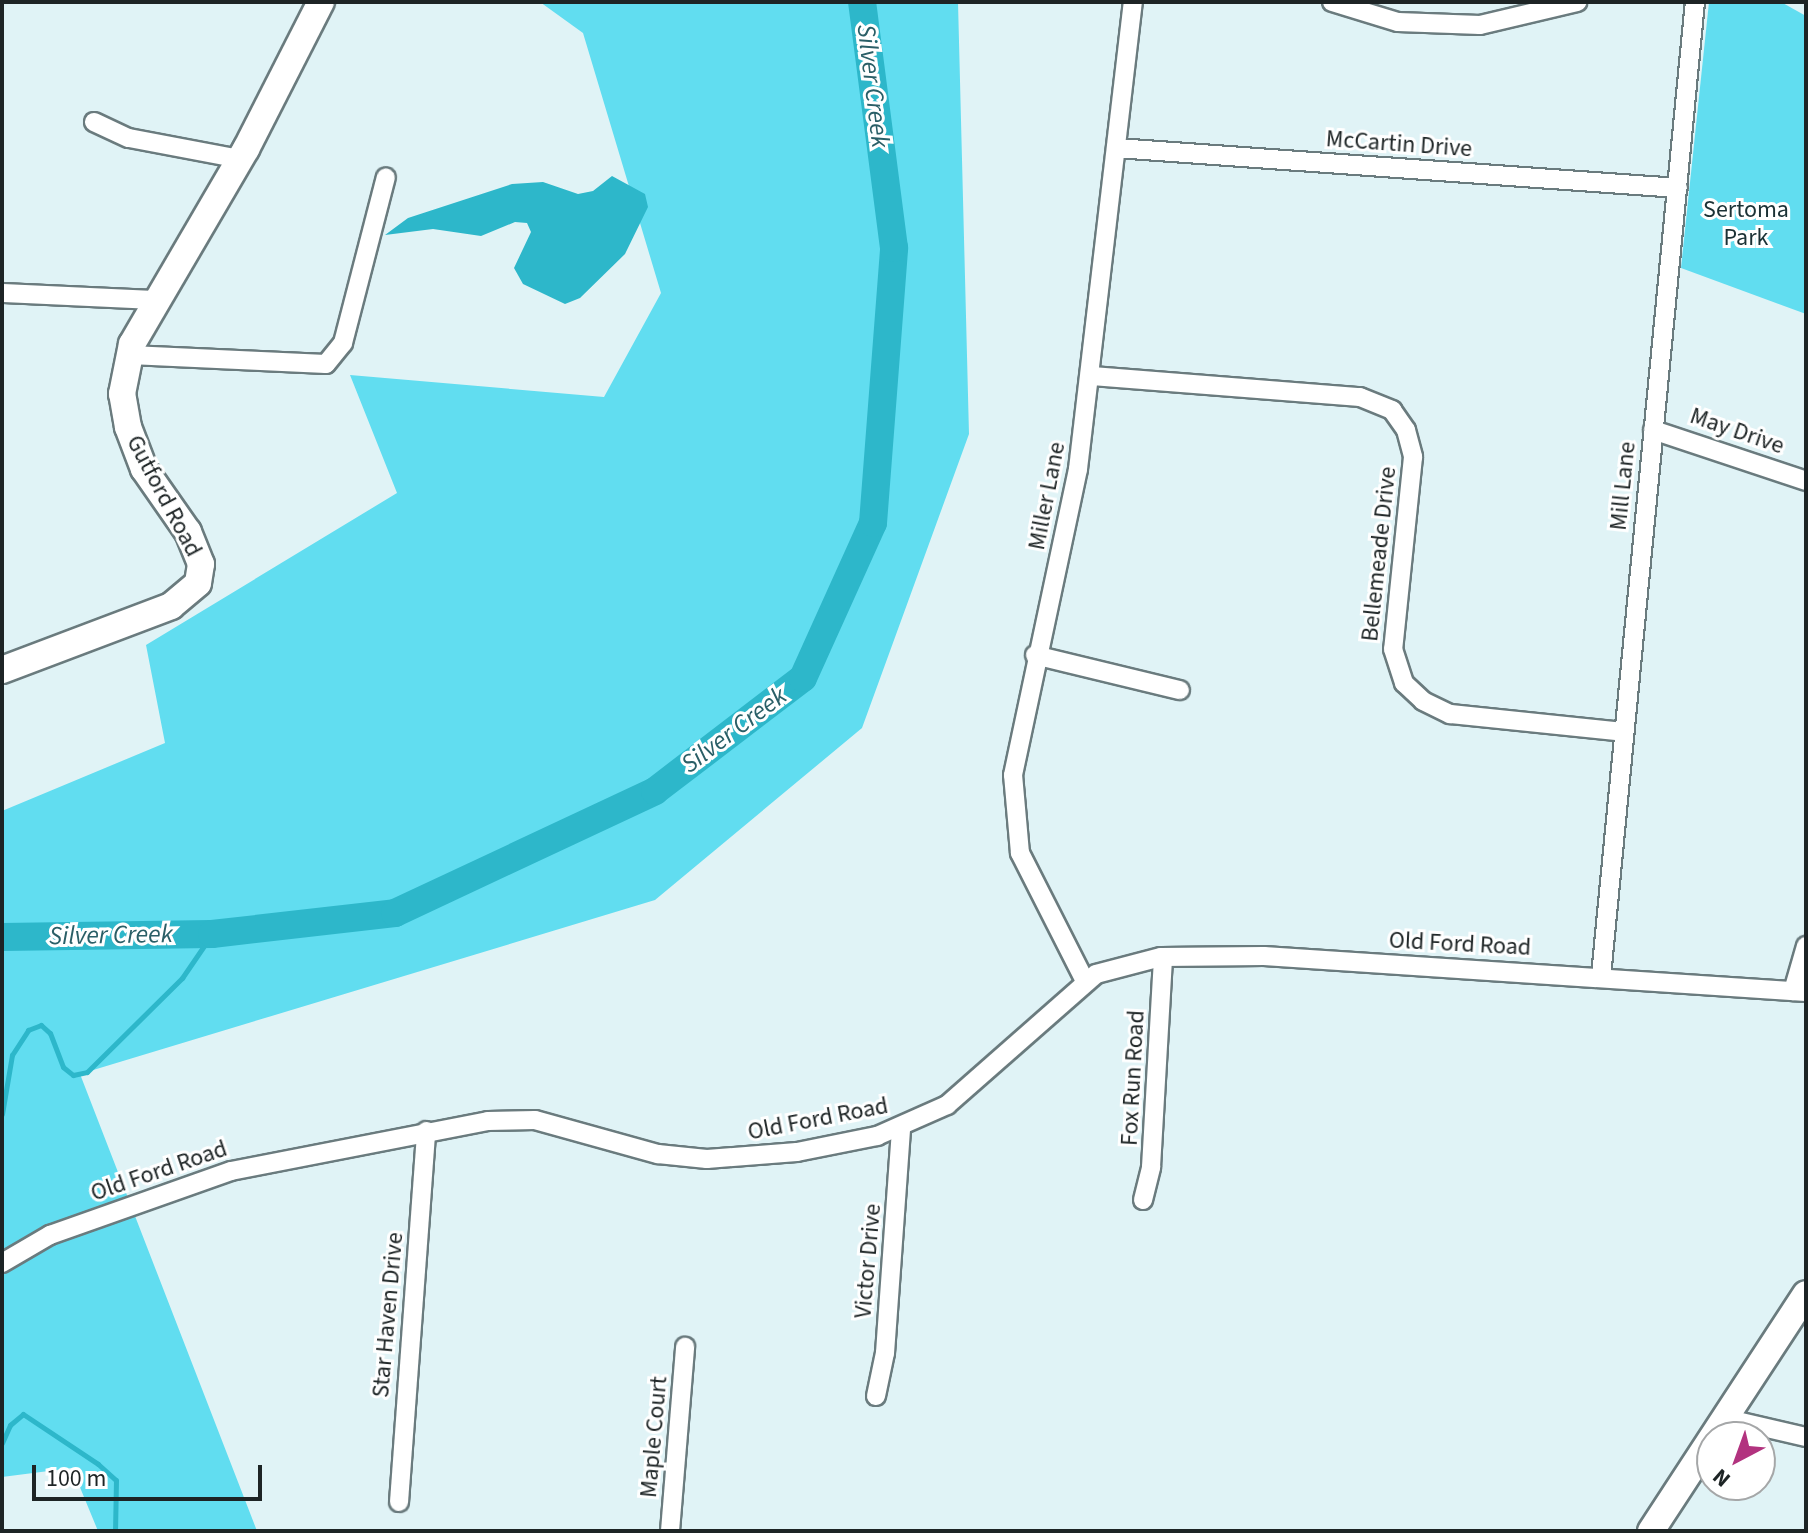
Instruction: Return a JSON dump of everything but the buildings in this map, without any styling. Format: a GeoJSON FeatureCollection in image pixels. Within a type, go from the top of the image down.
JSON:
{"type":"FeatureCollection","features":[{"type":"Feature","properties":{"kind":"street","name":"Gutford Road"},"geometry":{"type":"LineString","coordinates":[[2,670],[171,606],[198,583],[201,564],[188,532],[144,469],[128,427],[122,394],[130,355],[156,300],[240,159],[321,2]]}},
{"type":"Feature","properties":{"kind":"street","name":"Miller Lane"},"geometry":{"type":"LineString","coordinates":[[1085,981],[1039,896],[1016,839],[1013,775],[1035,655],[1078,469],[1092,376],[1133,2]]}},
{"type":"Feature","properties":{"kind":"street"},"geometry":{"type":"LineString","coordinates":[[1332,2],[1398,22],[1480,25],[1523,19],[1577,2]]}},
{"type":"Feature","properties":{"kind":"street","name":"Mill Lane"},"geometry":{"type":"LineString","coordinates":[[1601,976],[1695,2]]}},
{"type":"Feature","properties":{"kind":"street"},"geometry":{"type":"LineString","coordinates":[[94,122],[129,138],[240,159]]}},
{"type":"Feature","properties":{"kind":"street","name":"McCartin Drive"},"geometry":{"type":"LineString","coordinates":[[1116,148],[1678,188]]}},
{"type":"Feature","properties":{"kind":"street"},"geometry":{"type":"LineString","coordinates":[[130,355],[326,364],[343,343],[386,177]]}},
{"type":"Feature","properties":{"kind":"street"},"geometry":{"type":"LineString","coordinates":[[2,293],[156,300]]}},
{"type":"Feature","properties":{"kind":"street","name":"Bellemeade Drive"},"geometry":{"type":"LineString","coordinates":[[1092,376],[1360,397],[1392,410],[1406,430],[1413,457],[1393,649],[1404,683],[1423,701],[1450,714],[1624,732]]}},
{"type":"Feature","properties":{"kind":"street","name":"May Drive"},"geometry":{"type":"LineString","coordinates":[[1653,430],[1806,481]]}},
{"type":"Feature","properties":{"kind":"street"},"geometry":{"type":"LineString","coordinates":[[1035,655],[1180,690]]}},
{"type":"Feature","properties":{"kind":"street"},"geometry":{"type":"LineString","coordinates":[[1800,991],[1806,946]]}},
{"type":"Feature","properties":{"kind":"street","name":"Old Ford Road"},"geometry":{"type":"LineString","coordinates":[[2,1262],[50,1235],[154,1194],[282,1158],[426,1131],[535,1120],[658,1154],[741,1159],[851,1142],[901,1128],[968,1089],[1085,981],[1116,967],[1163,958],[1264,956],[1800,991]]}},
{"type":"Feature","properties":{"kind":"street","name":"Fox Run Road"},"geometry":{"type":"LineString","coordinates":[[1143,1200],[1151,1167],[1163,958]]}},
{"type":"Feature","properties":{"kind":"street","name":"Victor Drive"},"geometry":{"type":"LineString","coordinates":[[876,1396],[885,1353],[901,1128]]}},
{"type":"Feature","properties":{"kind":"street","name":"Star Haven Drive"},"geometry":{"type":"LineString","coordinates":[[399,1502],[426,1131]]}},
{"type":"Feature","properties":{"kind":"street"},"geometry":{"type":"LineString","coordinates":[[1651,1531],[1806,1294]]}},
{"type":"Feature","properties":{"kind":"street","name":"Maple Court"},"geometry":{"type":"LineString","coordinates":[[670,1531],[685,1347]]}},
{"type":"Feature","properties":{"kind":"street"},"geometry":{"type":"LineString","coordinates":[[1724,1418],[1806,1437]]}},
{"type":"Feature","properties":{"kind":"green space"},"geometry":{"type":"Polygon","coordinates":[[[540,2],[958,2],[969,434],[862,728],[655,900],[80,1074],[257,1531],[98,1531],[72,1468],[2,1477],[2,811],[165,743],[146,645],[397,493],[350,375],[604,397],[661,293],[583,33],[540,2]]]}},
{"type":"Feature","properties":{"kind":"green space","name":"Sertoma Park"},"geometry":{"type":"Polygon","coordinates":[[[1709,2],[1781,2],[1806,16],[1806,314],[1681,268],[1709,2]]]}},
{"type":"Feature","properties":{"kind":"shaded area"},"geometry":{"type":"Polygon","coordinates":[[[612,176],[645,194],[648,207],[625,254],[580,298],[565,304],[523,284],[514,268],[531,232],[527,223],[515,222],[481,236],[433,229],[385,235],[408,218],[512,184],[543,182],[578,194],[593,191],[612,176]]]}},
{"type":"Feature","properties":{"kind":"waterway","name":"Silver Creek"},"geometry":{"type":"LineString","coordinates":[[2,937],[212,934],[395,913],[655,791],[803,678],[873,523],[894,248],[862,2]]}},
{"type":"Feature","properties":{"kind":"waterway"},"geometry":{"type":"LineString","coordinates":[[2,1114],[12,1055],[28,1030],[41,1025],[50,1033],[63,1067],[73,1075],[87,1072],[182,978],[212,934]]}},
{"type":"Feature","properties":{"kind":"waterway"},"geometry":{"type":"LineString","coordinates":[[2,1443],[10,1425],[23,1414],[98,1464],[116,1480],[115,1531]]}}]}
